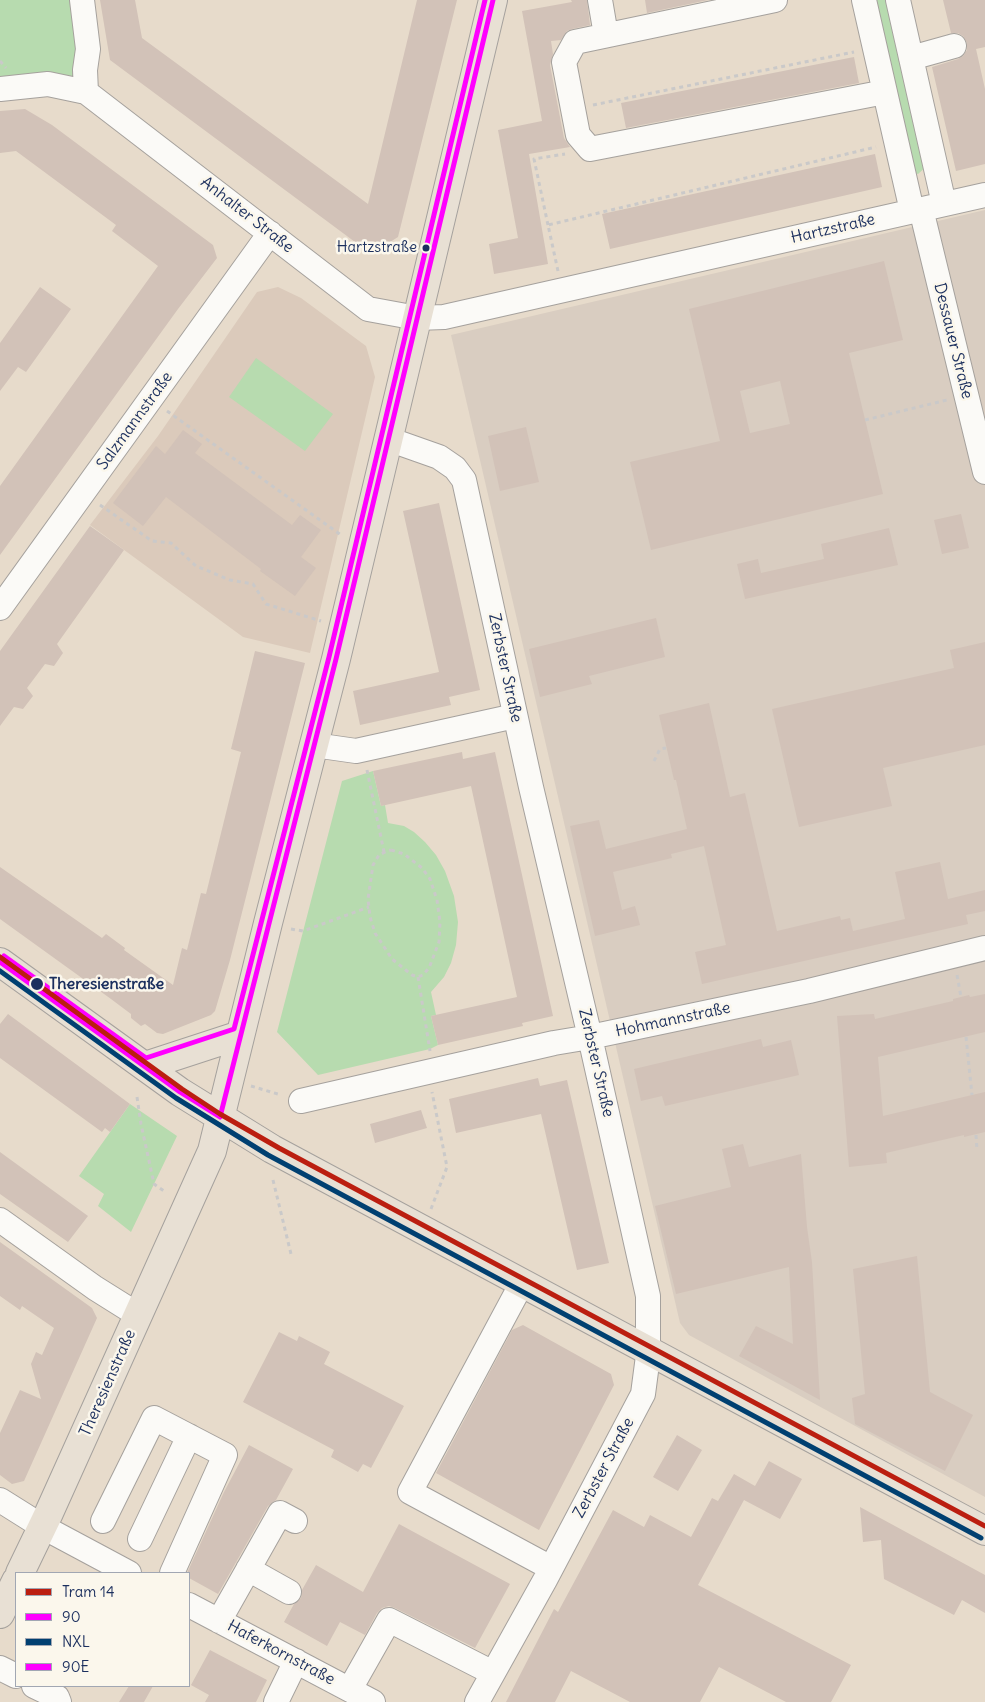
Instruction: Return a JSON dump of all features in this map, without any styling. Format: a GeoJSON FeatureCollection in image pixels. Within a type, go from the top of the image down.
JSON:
{"type":"FeatureCollection","features":[{"type":"Feature","properties":{"kind":"main road","name":"Theresienstraße"},"geometry":{"type":"LineString","coordinates":[[20,1572],[43,1527],[212,1151],[343,628],[493,0]]}},
{"type":"Feature","properties":{"kind":"main road"},"geometry":{"type":"LineString","coordinates":[[0,962],[145,1066],[220,1117],[281,1154],[985,1531]]}},
{"type":"Feature","properties":{"kind":"main road"},"geometry":{"type":"LineString","coordinates":[[145,1066],[240,1035]]}},
{"type":"Feature","properties":{"kind":"main road"},"geometry":{"type":"LineString","coordinates":[[0,1614],[15,1583]]}},
{"type":"Feature","properties":{"kind":"street"},"geometry":{"type":"LineString","coordinates":[[0,89],[48,84],[86,92],[85,70],[88,49],[82,0]]}},
{"type":"Feature","properties":{"kind":"street"},"geometry":{"type":"LineString","coordinates":[[600,0],[606,35]]}},
{"type":"Feature","properties":{"kind":"street"},"geometry":{"type":"LineString","coordinates":[[775,0],[575,42],[564,62],[578,135],[590,149],[885,92]]}},
{"type":"Feature","properties":{"kind":"street","name":"Dessauer Straße"},"geometry":{"type":"LineString","coordinates":[[864,0],[896,142],[926,208]]}},
{"type":"Feature","properties":{"kind":"street","name":"Dessauer Straße"},"geometry":{"type":"LineString","coordinates":[[898,0],[911,58],[926,208],[966,395],[985,472]]}},
{"type":"Feature","properties":{"kind":"street"},"geometry":{"type":"LineString","coordinates":[[911,58],[954,46]]}},
{"type":"Feature","properties":{"kind":"street","name":"Anhalter Straße"},"geometry":{"type":"LineString","coordinates":[[86,92],[368,309],[417,318]]}},
{"type":"Feature","properties":{"kind":"street","name":"Hartzstraße"},"geometry":{"type":"LineString","coordinates":[[417,318],[444,317],[985,195]]}},
{"type":"Feature","properties":{"kind":"street","name":"Salzmannstraße"},"geometry":{"type":"LineString","coordinates":[[0,608],[270,234]]}},
{"type":"Feature","properties":{"kind":"street","name":"Zerbster Straße"},"geometry":{"type":"LineString","coordinates":[[388,439],[436,455],[456,468],[464,480],[515,716],[648,1296],[648,1350],[643,1394],[551,1568],[477,1702]]}},
{"type":"Feature","properties":{"kind":"street"},"geometry":{"type":"LineString","coordinates":[[314,745],[356,752],[515,716]]}},
{"type":"Feature","properties":{"kind":"street","name":"Hohmannstraße"},"geometry":{"type":"LineString","coordinates":[[301,1102],[554,1043],[810,991],[985,948]]}},
{"type":"Feature","properties":{"kind":"street"},"geometry":{"type":"LineString","coordinates":[[0,1220],[95,1288],[138,1315]]}},
{"type":"Feature","properties":{"kind":"street"},"geometry":{"type":"LineString","coordinates":[[522,1283],[410,1492],[551,1568]]}},
{"type":"Feature","properties":{"kind":"street"},"geometry":{"type":"LineString","coordinates":[[103,1521],[154,1418],[225,1455],[172,1572]]}},
{"type":"Feature","properties":{"kind":"street"},"geometry":{"type":"LineString","coordinates":[[140,1540],[190,1436]]}},
{"type":"Feature","properties":{"kind":"street"},"geometry":{"type":"LineString","coordinates":[[0,1500],[43,1527],[128,1572]]}},
{"type":"Feature","properties":{"kind":"street"},"geometry":{"type":"LineString","coordinates":[[219,1621],[280,1513],[295,1521]]}},
{"type":"Feature","properties":{"kind":"street"},"geometry":{"type":"LineString","coordinates":[[248,1569],[290,1592]]}},
{"type":"Feature","properties":{"kind":"street","name":"Haferkornstraße"},"geometry":{"type":"LineString","coordinates":[[190,1606],[373,1702]]}},
{"type":"Feature","properties":{"kind":"street"},"geometry":{"type":"LineString","coordinates":[[350,1690],[389,1620],[493,1673]]}},
{"type":"Feature","properties":{"kind":"street"},"geometry":{"type":"LineString","coordinates":[[276,1702],[296,1662]]}},
{"type":"Feature","properties":{"kind":"street"},"geometry":{"type":"LineString","coordinates":[[0,1668],[15,1676]]}},
{"type":"Feature","properties":{"kind":"street"},"geometry":{"type":"LineString","coordinates":[[36,1687],[57,1697],[59,1702]]}},
{"type":"Feature","properties":{"kind":"path"},"geometry":{"type":"LineString","coordinates":[[573,109],[875,48]]}},
{"type":"Feature","properties":{"kind":"path"},"geometry":{"type":"LineString","coordinates":[[548,225],[896,142]]}},
{"type":"Feature","properties":{"kind":"path"},"geometry":{"type":"LineString","coordinates":[[562,290],[534,159],[590,149]]}},
{"type":"Feature","properties":{"kind":"path"},"geometry":{"type":"LineString","coordinates":[[865,420],[966,395]]}},
{"type":"Feature","properties":{"kind":"path"},"geometry":{"type":"LineString","coordinates":[[150,400],[362,550]]}},
{"type":"Feature","properties":{"kind":"path"},"geometry":{"type":"LineString","coordinates":[[82,494],[152,541],[171,543],[196,566],[230,580],[253,584],[266,604],[343,628]]}},
{"type":"Feature","properties":{"kind":"path"},"geometry":{"type":"LineString","coordinates":[[654,761],[660,749],[666,748]]}},
{"type":"Feature","properties":{"kind":"path"},"geometry":{"type":"LineString","coordinates":[[363,750],[384,852]]}},
{"type":"Feature","properties":{"kind":"path"},"geometry":{"type":"LineString","coordinates":[[391,850],[399,852],[412,859],[422,868],[430,879],[437,900],[440,922],[439,942],[429,968],[423,975],[418,977],[400,966],[385,948],[374,928],[369,907],[369,890],[373,865],[379,855],[384,852],[391,850]]}},
{"type":"Feature","properties":{"kind":"path"},"geometry":{"type":"LineString","coordinates":[[268,923],[303,931],[369,907]]}},
{"type":"Feature","properties":{"kind":"path"},"geometry":{"type":"LineString","coordinates":[[418,977],[447,1167],[424,1230]]}},
{"type":"Feature","properties":{"kind":"path"},"geometry":{"type":"LineString","coordinates":[[966,1036],[972,1095]]}},
{"type":"Feature","properties":{"kind":"path"},"geometry":{"type":"LineString","coordinates":[[250,1086],[301,1102]]}},
{"type":"Feature","properties":{"kind":"path"},"geometry":{"type":"LineString","coordinates":[[137,1097],[154,1184],[164,1191]]}},
{"type":"Feature","properties":{"kind":"path"},"geometry":{"type":"LineString","coordinates":[[976,1135],[977,1150]]}},
{"type":"Feature","properties":{"kind":"path"},"geometry":{"type":"LineString","coordinates":[[273,1180],[291,1254]]}},
{"type":"Feature","properties":{"kind":"shaded area"},"geometry":{"type":"Polygon","coordinates":[[[985,210],[985,1497],[689,1335],[680,1323],[451,335],[985,210]]]}},
{"type":"Feature","properties":{"kind":"shaded area"},"geometry":{"type":"Polygon","coordinates":[[[278,287],[301,298],[366,346],[375,377],[310,653],[243,637],[90,525],[158,436],[257,292],[278,287]]]}},
{"type":"Feature","properties":{"kind":"green space"},"geometry":{"type":"Polygon","coordinates":[[[0,0],[82,0],[86,92],[0,89],[0,0]]]}},
{"type":"Feature","properties":{"kind":"green space"},"geometry":{"type":"Polygon","coordinates":[[[870,0],[893,0],[928,165],[918,174],[912,172],[870,0]]]}},
{"type":"Feature","properties":{"kind":"green space"},"geometry":{"type":"Polygon","coordinates":[[[256,358],[333,414],[305,451],[229,397],[256,358]]]}},
{"type":"Feature","properties":{"kind":"green space"},"geometry":{"type":"Polygon","coordinates":[[[373,771],[381,806],[385,805],[388,823],[404,826],[425,842],[436,855],[445,871],[454,896],[458,922],[456,945],[451,963],[444,977],[431,992],[436,1015],[431,1016],[438,1045],[430,1049],[318,1075],[277,1032],[342,781],[373,771]]]}},
{"type":"Feature","properties":{"kind":"green space"},"geometry":{"type":"Polygon","coordinates":[[[130,1104],[177,1136],[131,1232],[98,1206],[104,1194],[79,1176],[130,1104]]]}},
{"type":"Feature","properties":{"kind":"building"},"geometry":{"type":"Polygon","coordinates":[[[100,0],[135,0],[142,38],[368,204],[417,0],[457,0],[398,237],[382,247],[373,249],[355,242],[110,60],[100,0]]]}},
{"type":"Feature","properties":{"kind":"building"},"geometry":{"type":"Polygon","coordinates":[[[571,0],[587,0],[590,25],[567,31],[561,40],[551,41],[553,54],[550,65],[564,138],[570,147],[529,154],[548,264],[494,274],[489,244],[518,238],[498,130],[542,121],[522,11],[572,2],[571,0]]]}},
{"type":"Feature","properties":{"kind":"building"},"geometry":{"type":"Polygon","coordinates":[[[645,0],[708,0],[647,13],[645,0]]]}},
{"type":"Feature","properties":{"kind":"building"},"geometry":{"type":"Polygon","coordinates":[[[943,0],[985,0],[985,47],[976,49],[985,89],[985,164],[956,171],[932,67],[963,56],[967,50],[967,43],[963,36],[958,33],[951,33],[943,0]]]}},
{"type":"Feature","properties":{"kind":"building"},"geometry":{"type":"Polygon","coordinates":[[[854,57],[859,83],[626,128],[621,103],[854,57]]]}},
{"type":"Feature","properties":{"kind":"building"},"geometry":{"type":"Polygon","coordinates":[[[25,109],[52,125],[213,245],[217,258],[0,555],[0,486],[158,266],[112,231],[116,225],[16,151],[0,153],[0,111],[25,109]]]}},
{"type":"Feature","properties":{"kind":"building"},"geometry":{"type":"Polygon","coordinates":[[[875,154],[882,187],[610,249],[602,214],[875,154]]]}},
{"type":"Feature","properties":{"kind":"building"},"geometry":{"type":"Polygon","coordinates":[[[884,261],[903,340],[849,353],[883,494],[651,550],[630,462],[720,441],[689,309],[884,261]],[[780,381],[740,391],[750,433],[790,424],[780,381]]]}},
{"type":"Feature","properties":{"kind":"building"},"geometry":{"type":"Polygon","coordinates":[[[40,287],[71,309],[26,372],[18,367],[0,391],[0,343],[40,287]]]}},
{"type":"Feature","properties":{"kind":"building"},"geometry":{"type":"Polygon","coordinates":[[[526,427],[539,482],[500,491],[488,436],[526,427]]]}},
{"type":"Feature","properties":{"kind":"building"},"geometry":{"type":"Polygon","coordinates":[[[183,430],[202,444],[195,453],[292,525],[300,515],[321,530],[301,557],[316,568],[295,596],[166,497],[143,526],[113,503],[156,446],[165,454],[183,430]]]}},
{"type":"Feature","properties":{"kind":"building"},"geometry":{"type":"Polygon","coordinates":[[[439,503],[480,690],[449,697],[451,705],[360,725],[353,691],[439,672],[403,511],[439,503]]]}},
{"type":"Feature","properties":{"kind":"building"},"geometry":{"type":"Polygon","coordinates":[[[961,514],[969,548],[942,554],[934,520],[961,514]]]}},
{"type":"Feature","properties":{"kind":"building"},"geometry":{"type":"Polygon","coordinates":[[[90,526],[124,550],[57,644],[63,653],[54,666],[45,664],[27,688],[33,696],[23,709],[14,707],[0,726],[0,651],[90,526]]]}},
{"type":"Feature","properties":{"kind":"building"},"geometry":{"type":"Polygon","coordinates":[[[889,528],[898,565],[745,599],[737,564],[758,559],[761,573],[824,559],[821,544],[889,528]]]}},
{"type":"Feature","properties":{"kind":"building"},"geometry":{"type":"Polygon","coordinates":[[[656,618],[665,657],[589,676],[592,684],[540,697],[529,649],[656,618]]]}},
{"type":"Feature","properties":{"kind":"building"},"geometry":{"type":"Polygon","coordinates":[[[985,642],[985,745],[883,768],[892,806],[799,827],[772,709],[954,668],[950,650],[985,642]]]}},
{"type":"Feature","properties":{"kind":"building"},"geometry":{"type":"Polygon","coordinates":[[[255,651],[305,663],[230,960],[215,1011],[211,1015],[163,1034],[157,1033],[145,1024],[141,1026],[131,1018],[131,1014],[0,919],[0,867],[102,938],[106,934],[125,948],[124,950],[173,985],[182,948],[187,950],[201,893],[206,894],[241,752],[231,749],[255,651]]]}},
{"type":"Feature","properties":{"kind":"building"},"geometry":{"type":"Polygon","coordinates":[[[709,703],[730,797],[745,793],[777,931],[840,916],[841,920],[850,918],[853,931],[905,919],[895,872],[940,862],[948,899],[985,890],[985,911],[966,915],[968,924],[702,984],[695,952],[726,945],[704,846],[671,854],[672,858],[613,872],[622,910],[635,906],[640,925],[595,936],[570,826],[599,820],[606,849],[687,829],[659,715],[709,703]]]}},
{"type":"Feature","properties":{"kind":"building"},"geometry":{"type":"Polygon","coordinates":[[[462,752],[463,759],[495,752],[553,1016],[522,1023],[523,1026],[438,1045],[431,1016],[517,997],[471,786],[381,806],[373,771],[462,752]]]}},
{"type":"Feature","properties":{"kind":"building"},"geometry":{"type":"Polygon","coordinates":[[[985,994],[985,1032],[878,1057],[883,1116],[985,1092],[985,1132],[886,1153],[887,1163],[849,1167],[837,1016],[874,1014],[875,1019],[953,1001],[953,999],[969,995],[970,997],[985,994]]]}},
{"type":"Feature","properties":{"kind":"building"},"geometry":{"type":"Polygon","coordinates":[[[8,1014],[130,1104],[110,1132],[105,1128],[102,1132],[0,1058],[0,1024],[8,1014]]]}},
{"type":"Feature","properties":{"kind":"building"},"geometry":{"type":"Polygon","coordinates":[[[761,1039],[763,1047],[791,1040],[799,1075],[665,1106],[662,1096],[641,1101],[634,1069],[761,1039]]]}},
{"type":"Feature","properties":{"kind":"building"},"geometry":{"type":"Polygon","coordinates":[[[538,1078],[540,1086],[567,1080],[609,1263],[577,1270],[541,1114],[456,1133],[449,1099],[538,1078]]]}},
{"type":"Feature","properties":{"kind":"building"},"geometry":{"type":"Polygon","coordinates":[[[421,1110],[427,1128],[375,1143],[370,1124],[421,1110]]]}},
{"type":"Feature","properties":{"kind":"building"},"geometry":{"type":"Polygon","coordinates":[[[743,1144],[749,1167],[801,1154],[812,1262],[820,1400],[739,1356],[756,1326],[793,1344],[789,1267],[676,1294],[655,1206],[731,1187],[722,1149],[743,1144]]]}},
{"type":"Feature","properties":{"kind":"building"},"geometry":{"type":"Polygon","coordinates":[[[0,1152],[88,1216],[68,1242],[0,1194],[0,1152]]]}},
{"type":"Feature","properties":{"kind":"building"},"geometry":{"type":"Polygon","coordinates":[[[0,1242],[92,1308],[97,1318],[24,1481],[12,1484],[0,1475],[0,1433],[20,1390],[41,1399],[31,1364],[36,1352],[42,1355],[54,1328],[22,1306],[20,1310],[0,1296],[0,1242]]]}},
{"type":"Feature","properties":{"kind":"building"},"geometry":{"type":"Polygon","coordinates":[[[917,1256],[930,1392],[973,1415],[945,1471],[855,1424],[852,1398],[865,1394],[853,1269],[917,1256]]]}},
{"type":"Feature","properties":{"kind":"building"},"geometry":{"type":"Polygon","coordinates":[[[523,1325],[611,1374],[614,1385],[539,1530],[436,1473],[512,1330],[523,1325]]]}},
{"type":"Feature","properties":{"kind":"building"},"geometry":{"type":"Polygon","coordinates":[[[279,1332],[297,1341],[299,1336],[330,1352],[324,1364],[404,1406],[371,1468],[363,1464],[358,1472],[331,1457],[334,1450],[243,1402],[279,1332]]]}},
{"type":"Feature","properties":{"kind":"building"},"geometry":{"type":"Polygon","coordinates":[[[677,1435],[702,1450],[678,1491],[653,1477],[677,1435]]]}},
{"type":"Feature","properties":{"kind":"building"},"geometry":{"type":"Polygon","coordinates":[[[249,1445],[293,1469],[276,1500],[268,1506],[218,1594],[190,1579],[190,1572],[187,1572],[224,1492],[249,1445]]]}},
{"type":"Feature","properties":{"kind":"building"},"geometry":{"type":"Polygon","coordinates":[[[769,1461],[802,1479],[780,1519],[744,1500],[698,1585],[851,1665],[831,1702],[786,1702],[719,1667],[700,1702],[630,1702],[571,1671],[555,1702],[506,1702],[554,1609],[558,1612],[613,1510],[644,1527],[650,1515],[691,1537],[712,1498],[718,1501],[734,1474],[755,1486],[769,1461]]]}},
{"type":"Feature","properties":{"kind":"building"},"geometry":{"type":"Polygon","coordinates":[[[860,1507],[985,1575],[985,1613],[962,1600],[954,1615],[884,1579],[881,1540],[863,1542],[860,1507]]]}},
{"type":"Feature","properties":{"kind":"building"},"geometry":{"type":"Polygon","coordinates":[[[399,1524],[510,1584],[475,1648],[389,1606],[382,1608],[377,1613],[365,1635],[340,1622],[327,1646],[284,1622],[294,1604],[301,1598],[302,1590],[316,1565],[363,1592],[399,1524]]]}},
{"type":"Feature","properties":{"kind":"building"},"geometry":{"type":"Polygon","coordinates":[[[210,1650],[267,1680],[256,1702],[205,1702],[209,1695],[191,1685],[210,1650]]]}},
{"type":"Feature","properties":{"kind":"building"},"geometry":{"type":"Polygon","coordinates":[[[128,1687],[152,1687],[144,1702],[119,1702],[128,1687]]]}},
{"type":"Feature","properties":{"kind":"tram line","name":"14"},"geometry":{"type":"LineString","coordinates":[[0,957],[182,1089],[220,1114],[279,1148],[985,1526]]}},
{"type":"Feature","properties":{"kind":"transit line","name":"90E"},"geometry":{"type":"LineString","coordinates":[[4,956],[146,1058],[234,1029],[329,657],[485,0]]}},
{"type":"Feature","properties":{"kind":"transit line","name":"90"},"geometry":{"type":"LineString","coordinates":[[220,1117],[336,659],[493,0]]}},
{"type":"Feature","properties":{"kind":"transit line","name":"90"},"geometry":{"type":"LineString","coordinates":[[0,962],[180,1092],[220,1117]]}},
{"type":"Feature","properties":{"kind":"transit line","name":"NXL"},"geometry":{"type":"LineString","coordinates":[[0,971],[176,1098],[268,1155],[981,1538]]}},
{"type":"Feature","properties":{"kind":"place","name":"Hartzstraße"},"geometry":{"type":"Point","coordinates":[426,248]}},
{"type":"Feature","properties":{"kind":"place","name":"Theresienstraße"},"geometry":{"type":"Point","coordinates":[37,984]}}]}
